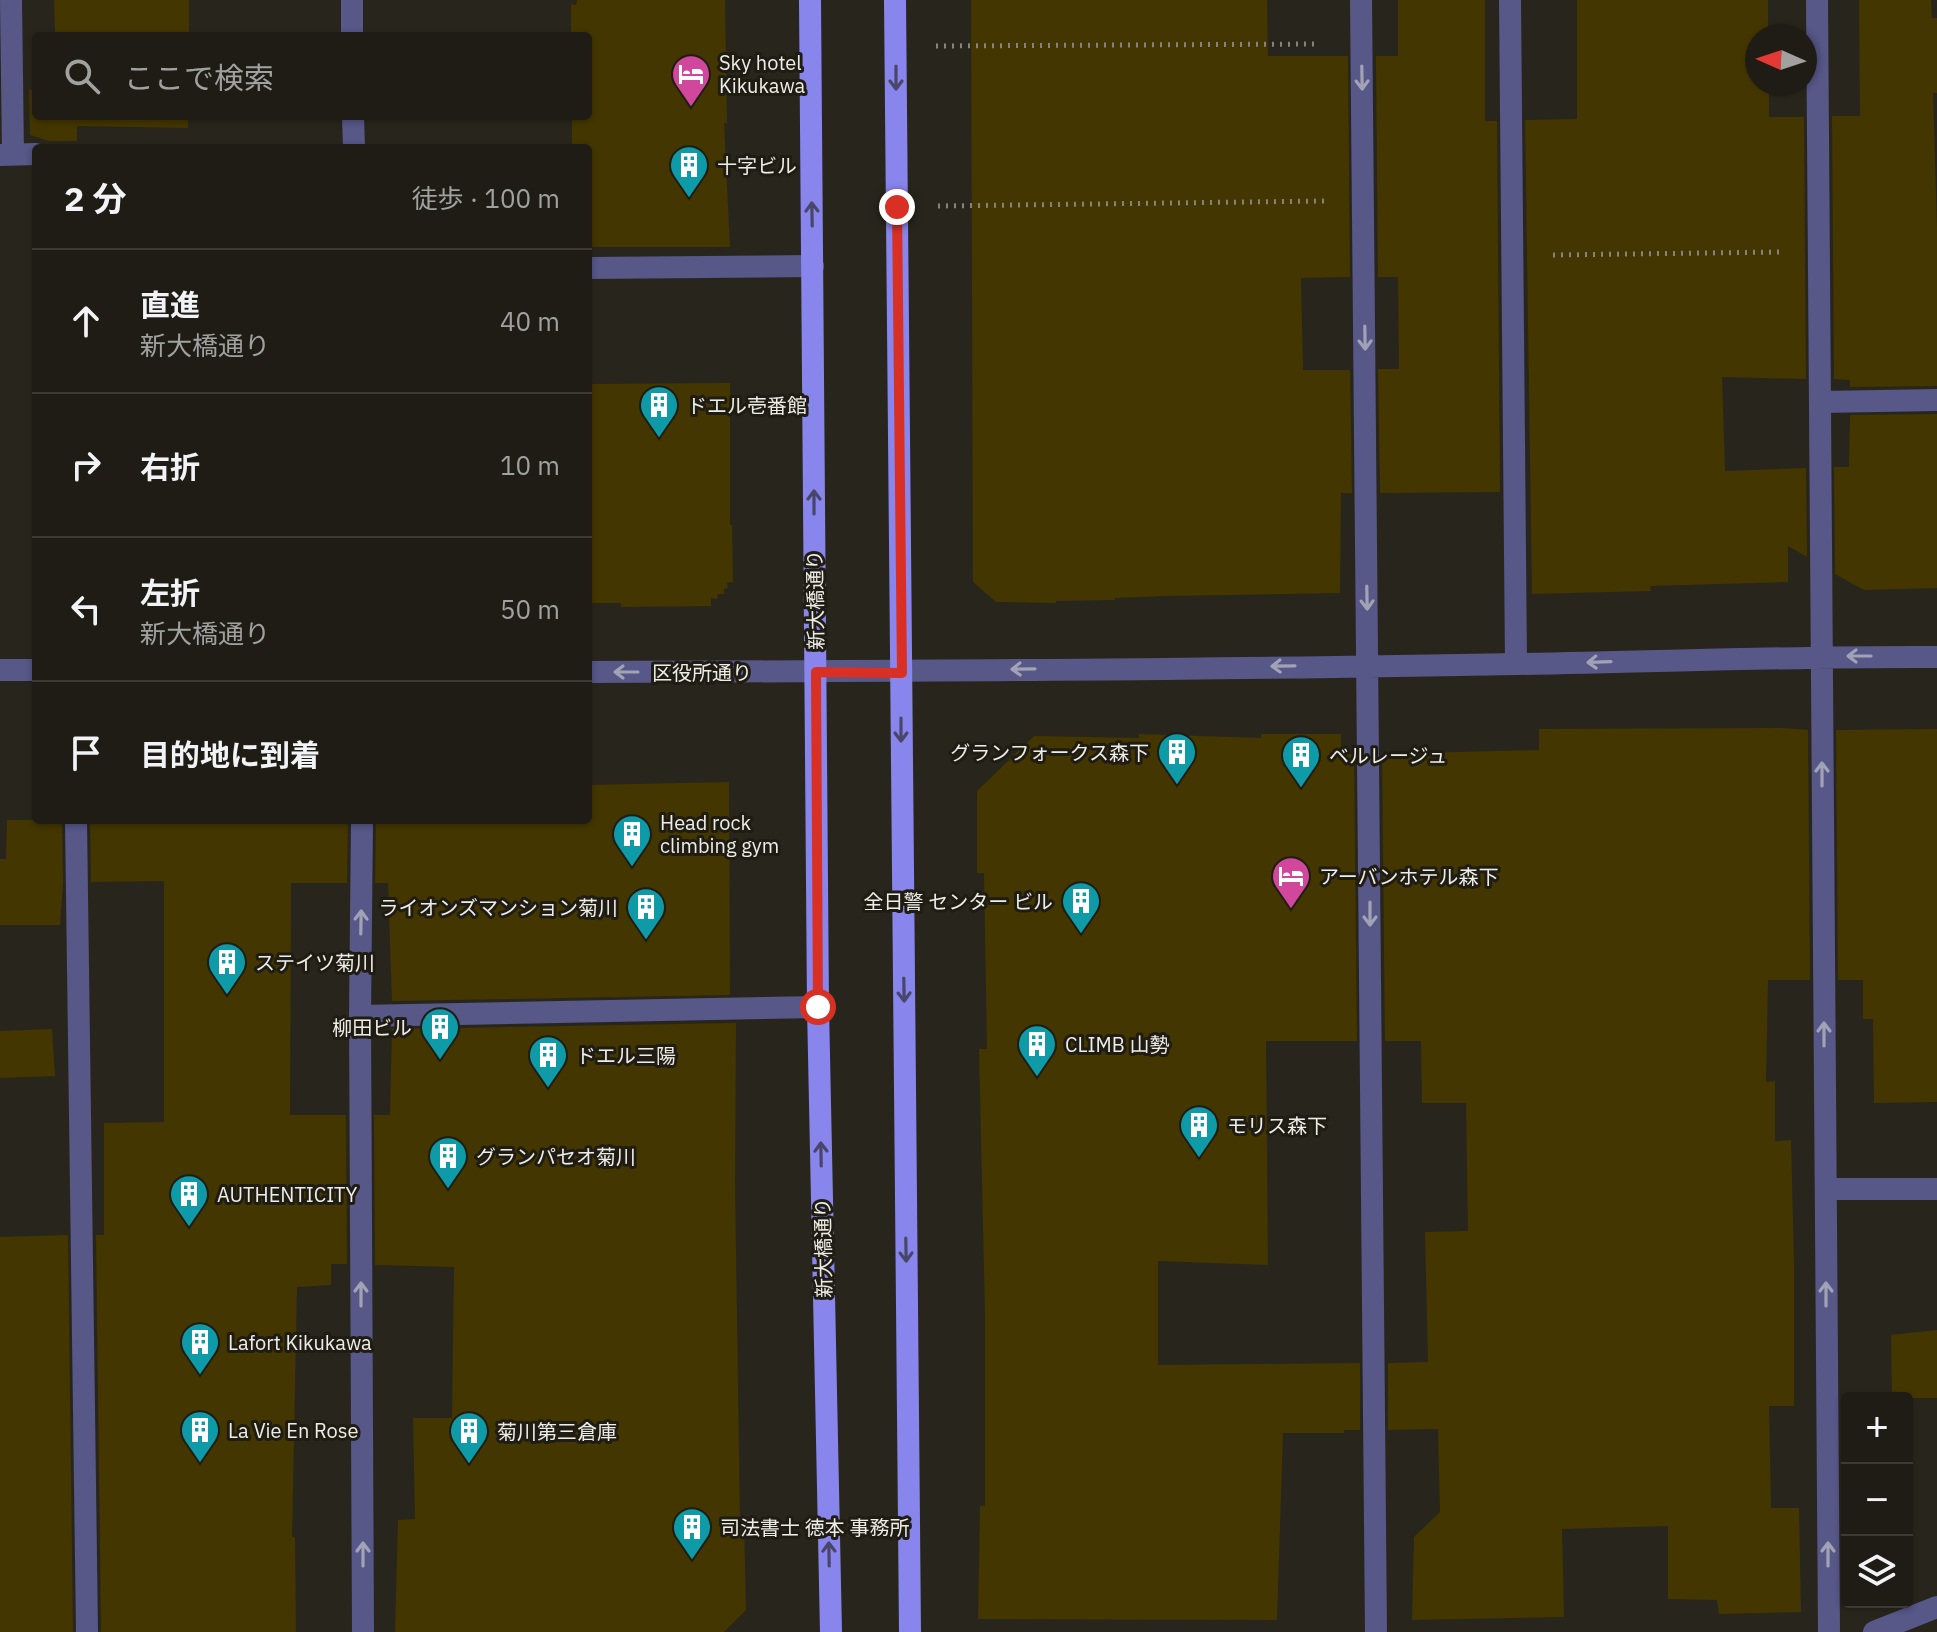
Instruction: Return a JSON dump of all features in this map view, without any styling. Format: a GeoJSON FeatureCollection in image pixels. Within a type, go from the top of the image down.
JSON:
{"type":"FeatureCollection","features":[{"type":"Feature","properties":{"kind":"main road","name":"新大橋通り"},"geometry":{"type":"LineString","coordinates":[[810,0],[818,1007],[831,1632]]}},
{"type":"Feature","properties":{"kind":"main road"},"geometry":{"type":"LineString","coordinates":[[895,0],[910,1632]]}},
{"type":"Feature","properties":{"kind":"street"},"geometry":{"type":"LineString","coordinates":[[11,0],[16,154]]}},
{"type":"Feature","properties":{"kind":"street"},"geometry":{"type":"LineString","coordinates":[[352,0],[352,32]]}},
{"type":"Feature","properties":{"kind":"street"},"geometry":{"type":"LineString","coordinates":[[1361,0],[1376,1632]]}},
{"type":"Feature","properties":{"kind":"street"},"geometry":{"type":"LineString","coordinates":[[1510,0],[1516,664]]}},
{"type":"Feature","properties":{"kind":"street"},"geometry":{"type":"LineString","coordinates":[[1817,0],[1829,1632]]}},
{"type":"Feature","properties":{"kind":"street"},"geometry":{"type":"LineString","coordinates":[[353,120],[354,144]]}},
{"type":"Feature","properties":{"kind":"street"},"geometry":{"type":"LineString","coordinates":[[592,268],[813,266]]}},
{"type":"Feature","properties":{"kind":"street"},"geometry":{"type":"LineString","coordinates":[[1820,402],[1937,400]]}},
{"type":"Feature","properties":{"kind":"street","name":"区役所通り"},"geometry":{"type":"LineString","coordinates":[[592,672],[902,673],[1821,656],[1937,657]]}},
{"type":"Feature","properties":{"kind":"street"},"geometry":{"type":"LineString","coordinates":[[0,670],[32,670]]}},
{"type":"Feature","properties":{"kind":"street"},"geometry":{"type":"LineString","coordinates":[[76,824],[87,1632]]}},
{"type":"Feature","properties":{"kind":"street"},"geometry":{"type":"LineString","coordinates":[[362,824],[363,1632]]}},
{"type":"Feature","properties":{"kind":"street"},"geometry":{"type":"LineString","coordinates":[[360,1016],[818,1007]]}},
{"type":"Feature","properties":{"kind":"street"},"geometry":{"type":"LineString","coordinates":[[1826,1189],[1937,1189]]}},
{"type":"Feature","properties":{"kind":"street"},"geometry":{"type":"LineString","coordinates":[[1874,1632],[1937,1607]]}},
{"type":"Feature","properties":{"kind":"path"},"geometry":{"type":"LineString","coordinates":[[895,46],[1362,44]]}},
{"type":"Feature","properties":{"kind":"path"},"geometry":{"type":"LineString","coordinates":[[897,207],[1363,200]]}},
{"type":"Feature","properties":{"kind":"path"},"geometry":{"type":"LineString","coordinates":[[1512,255],[1818,252]]}},
{"type":"Feature","properties":{"kind":"building"},"geometry":{"type":"Polygon","coordinates":[[[54,0],[189,0],[189,32],[55,32],[54,0]]]}},
{"type":"Feature","properties":{"kind":"building"},"geometry":{"type":"Polygon","coordinates":[[[577,0],[725,0],[727,123],[724,123],[730,247],[592,247],[592,144],[572,144],[572,120],[592,120],[592,32],[571,32],[571,4],[576,5],[577,0]]]}},
{"type":"Feature","properties":{"kind":"building"},"geometry":{"type":"Polygon","coordinates":[[[971,0],[1267,0],[1268,56],[1348,56],[1350,277],[1301,278],[1303,370],[1350,370],[1352,493],[1341,493],[1340,593],[1166,596],[1056,603],[996,602],[973,582],[971,0]]]}},
{"type":"Feature","properties":{"kind":"building"},"geometry":{"type":"Polygon","coordinates":[[[1398,0],[1485,0],[1485,121],[1497,121],[1500,492],[1380,493],[1378,369],[1399,369],[1398,277],[1378,277],[1376,56],[1398,56],[1398,0]]]}},
{"type":"Feature","properties":{"kind":"building"},"geometry":{"type":"Polygon","coordinates":[[[1577,0],[1768,0],[1768,24],[1745,24],[1745,96],[1769,96],[1769,117],[1804,117],[1806,379],[1722,377],[1725,471],[1806,468],[1807,557],[1788,546],[1788,582],[1650,586],[1651,591],[1532,594],[1525,120],[1577,119],[1577,0]]]}},
{"type":"Feature","properties":{"kind":"building"},"geometry":{"type":"Polygon","coordinates":[[[1859,0],[1931,0],[1932,18],[1937,18],[1937,93],[1933,93],[1937,386],[1850,387],[1850,380],[1834,379],[1832,116],[1860,116],[1859,0]]]}},
{"type":"Feature","properties":{"kind":"building"},"geometry":{"type":"Polygon","coordinates":[[[29,90],[32,90],[32,120],[188,120],[188,128],[77,126],[77,141],[49,141],[30,135],[29,90]]]}},
{"type":"Feature","properties":{"kind":"building"},"geometry":{"type":"Polygon","coordinates":[[[730,383],[733,582],[727,583],[724,594],[718,594],[717,599],[711,598],[711,606],[621,607],[621,603],[592,603],[592,384],[730,383]]]}},
{"type":"Feature","properties":{"kind":"building"},"geometry":{"type":"Polygon","coordinates":[[[1937,414],[1937,588],[1864,590],[1835,574],[1834,467],[1849,467],[1850,415],[1937,414]]]}},
{"type":"Feature","properties":{"kind":"building"},"geometry":{"type":"Polygon","coordinates":[[[1539,729],[1808,730],[1810,980],[1768,980],[1766,1082],[1775,1081],[1775,1141],[1791,1140],[1794,1263],[1794,1406],[1769,1406],[1771,1508],[1799,1508],[1801,1612],[1719,1614],[1717,1600],[1668,1599],[1668,1526],[1562,1529],[1564,1617],[1412,1620],[1414,1537],[1440,1512],[1438,1429],[1388,1430],[1388,1363],[1428,1362],[1425,1232],[1468,1231],[1466,1103],[1422,1103],[1421,1041],[1385,1041],[1382,754],[1539,750],[1539,729]]]}},
{"type":"Feature","properties":{"kind":"building"},"geometry":{"type":"Polygon","coordinates":[[[1937,729],[1937,1102],[1874,1103],[1873,1019],[1863,1019],[1863,980],[1838,980],[1836,730],[1937,729]]]}},
{"type":"Feature","properties":{"kind":"building"},"geometry":{"type":"Polygon","coordinates":[[[1139,734],[1261,738],[1261,734],[1341,734],[1341,754],[1354,754],[1357,1041],[1266,1041],[1268,1265],[1158,1261],[1158,1365],[1360,1363],[1360,1430],[1283,1433],[1277,1620],[978,1619],[980,1506],[985,1506],[985,1314],[979,1049],[987,1049],[984,873],[977,873],[977,791],[1034,736],[1139,738],[1139,734]]]}},
{"type":"Feature","properties":{"kind":"building"},"geometry":{"type":"Polygon","coordinates":[[[729,782],[730,995],[392,1001],[388,883],[375,883],[376,824],[592,824],[592,785],[729,782]]]}},
{"type":"Feature","properties":{"kind":"building"},"geometry":{"type":"Polygon","coordinates":[[[7,820],[62,824],[60,925],[0,925],[0,859],[6,859],[7,820]]]}},
{"type":"Feature","properties":{"kind":"building"},"geometry":{"type":"Polygon","coordinates":[[[90,824],[348,824],[347,883],[291,883],[290,1115],[346,1115],[347,1264],[331,1264],[331,1285],[297,1287],[292,1537],[295,1537],[296,1632],[101,1632],[96,1235],[104,1235],[104,1123],[164,1122],[164,881],[91,882],[90,824]]]}},
{"type":"Feature","properties":{"kind":"building"},"geometry":{"type":"Polygon","coordinates":[[[736,1023],[740,1522],[744,1522],[746,1610],[724,1632],[395,1632],[398,1520],[415,1519],[413,1418],[452,1418],[454,1267],[375,1265],[374,1115],[390,1115],[392,1029],[736,1023]]]}},
{"type":"Feature","properties":{"kind":"building"},"geometry":{"type":"Polygon","coordinates":[[[52,1029],[55,1076],[0,1078],[0,1031],[52,1029]]]}},
{"type":"Feature","properties":{"kind":"building"},"geometry":{"type":"Polygon","coordinates":[[[68,1235],[73,1632],[0,1632],[0,1237],[68,1235]]]}},
{"type":"Feature","properties":{"kind":"building"},"geometry":{"type":"Polygon","coordinates":[[[1937,1330],[1937,1398],[1913,1398],[1913,1392],[1892,1392],[1891,1335],[1937,1330]]]}},
{"type":"Feature","properties":{"kind":"place","name":"Sky hotel Kikukawa"},"geometry":{"type":"Point","coordinates":[691,108]}},
{"type":"Feature","properties":{"kind":"place","name":"十字ビル"},"geometry":{"type":"Point","coordinates":[689,199]}},
{"type":"Feature","properties":{"kind":"place","name":"ドエル壱番館"},"geometry":{"type":"Point","coordinates":[659,439]}},
{"type":"Feature","properties":{"kind":"place","name":"グランフォークス森下"},"geometry":{"type":"Point","coordinates":[1177,786]}},
{"type":"Feature","properties":{"kind":"place","name":"ベルレージュ"},"geometry":{"type":"Point","coordinates":[1301,789]}},
{"type":"Feature","properties":{"kind":"place","name":"Head rock climbing gym"},"geometry":{"type":"Point","coordinates":[632,868]}},
{"type":"Feature","properties":{"kind":"place","name":"アーバンホテル森下"},"geometry":{"type":"Point","coordinates":[1291,910]}},
{"type":"Feature","properties":{"kind":"place","name":"全日警 センター ビル"},"geometry":{"type":"Point","coordinates":[1081,935]}},
{"type":"Feature","properties":{"kind":"place","name":"ライオンズマンション菊川"},"geometry":{"type":"Point","coordinates":[646,941]}},
{"type":"Feature","properties":{"kind":"place","name":"ステイツ菊川"},"geometry":{"type":"Point","coordinates":[227,996]}},
{"type":"Feature","properties":{"kind":"place","name":"柳田ビル"},"geometry":{"type":"Point","coordinates":[440,1061]}},
{"type":"Feature","properties":{"kind":"place","name":"CLIMB 山勢"},"geometry":{"type":"Point","coordinates":[1037,1078]}},
{"type":"Feature","properties":{"kind":"place","name":"ドエル三陽"},"geometry":{"type":"Point","coordinates":[548,1089]}},
{"type":"Feature","properties":{"kind":"place","name":"モリス森下"},"geometry":{"type":"Point","coordinates":[1199,1159]}},
{"type":"Feature","properties":{"kind":"place","name":"グランパセオ菊川"},"geometry":{"type":"Point","coordinates":[448,1190]}},
{"type":"Feature","properties":{"kind":"place","name":"AUTHENTICITY"},"geometry":{"type":"Point","coordinates":[189,1228]}},
{"type":"Feature","properties":{"kind":"place","name":"Lafort Kikukawa"},"geometry":{"type":"Point","coordinates":[200,1376]}},
{"type":"Feature","properties":{"kind":"place","name":"La Vie En Rose"},"geometry":{"type":"Point","coordinates":[200,1464]}},
{"type":"Feature","properties":{"kind":"place","name":"菊川第三倉庫"},"geometry":{"type":"Point","coordinates":[469,1465]}},
{"type":"Feature","properties":{"kind":"place","name":"司法書士 徳本 事務所"},"geometry":{"type":"Point","coordinates":[692,1561]}},
{"type":"Feature","properties":{"kind":"route"},"geometry":{"type":"LineString","coordinates":[[818,1007],[816,672],[902,673],[897,207]]}}]}
